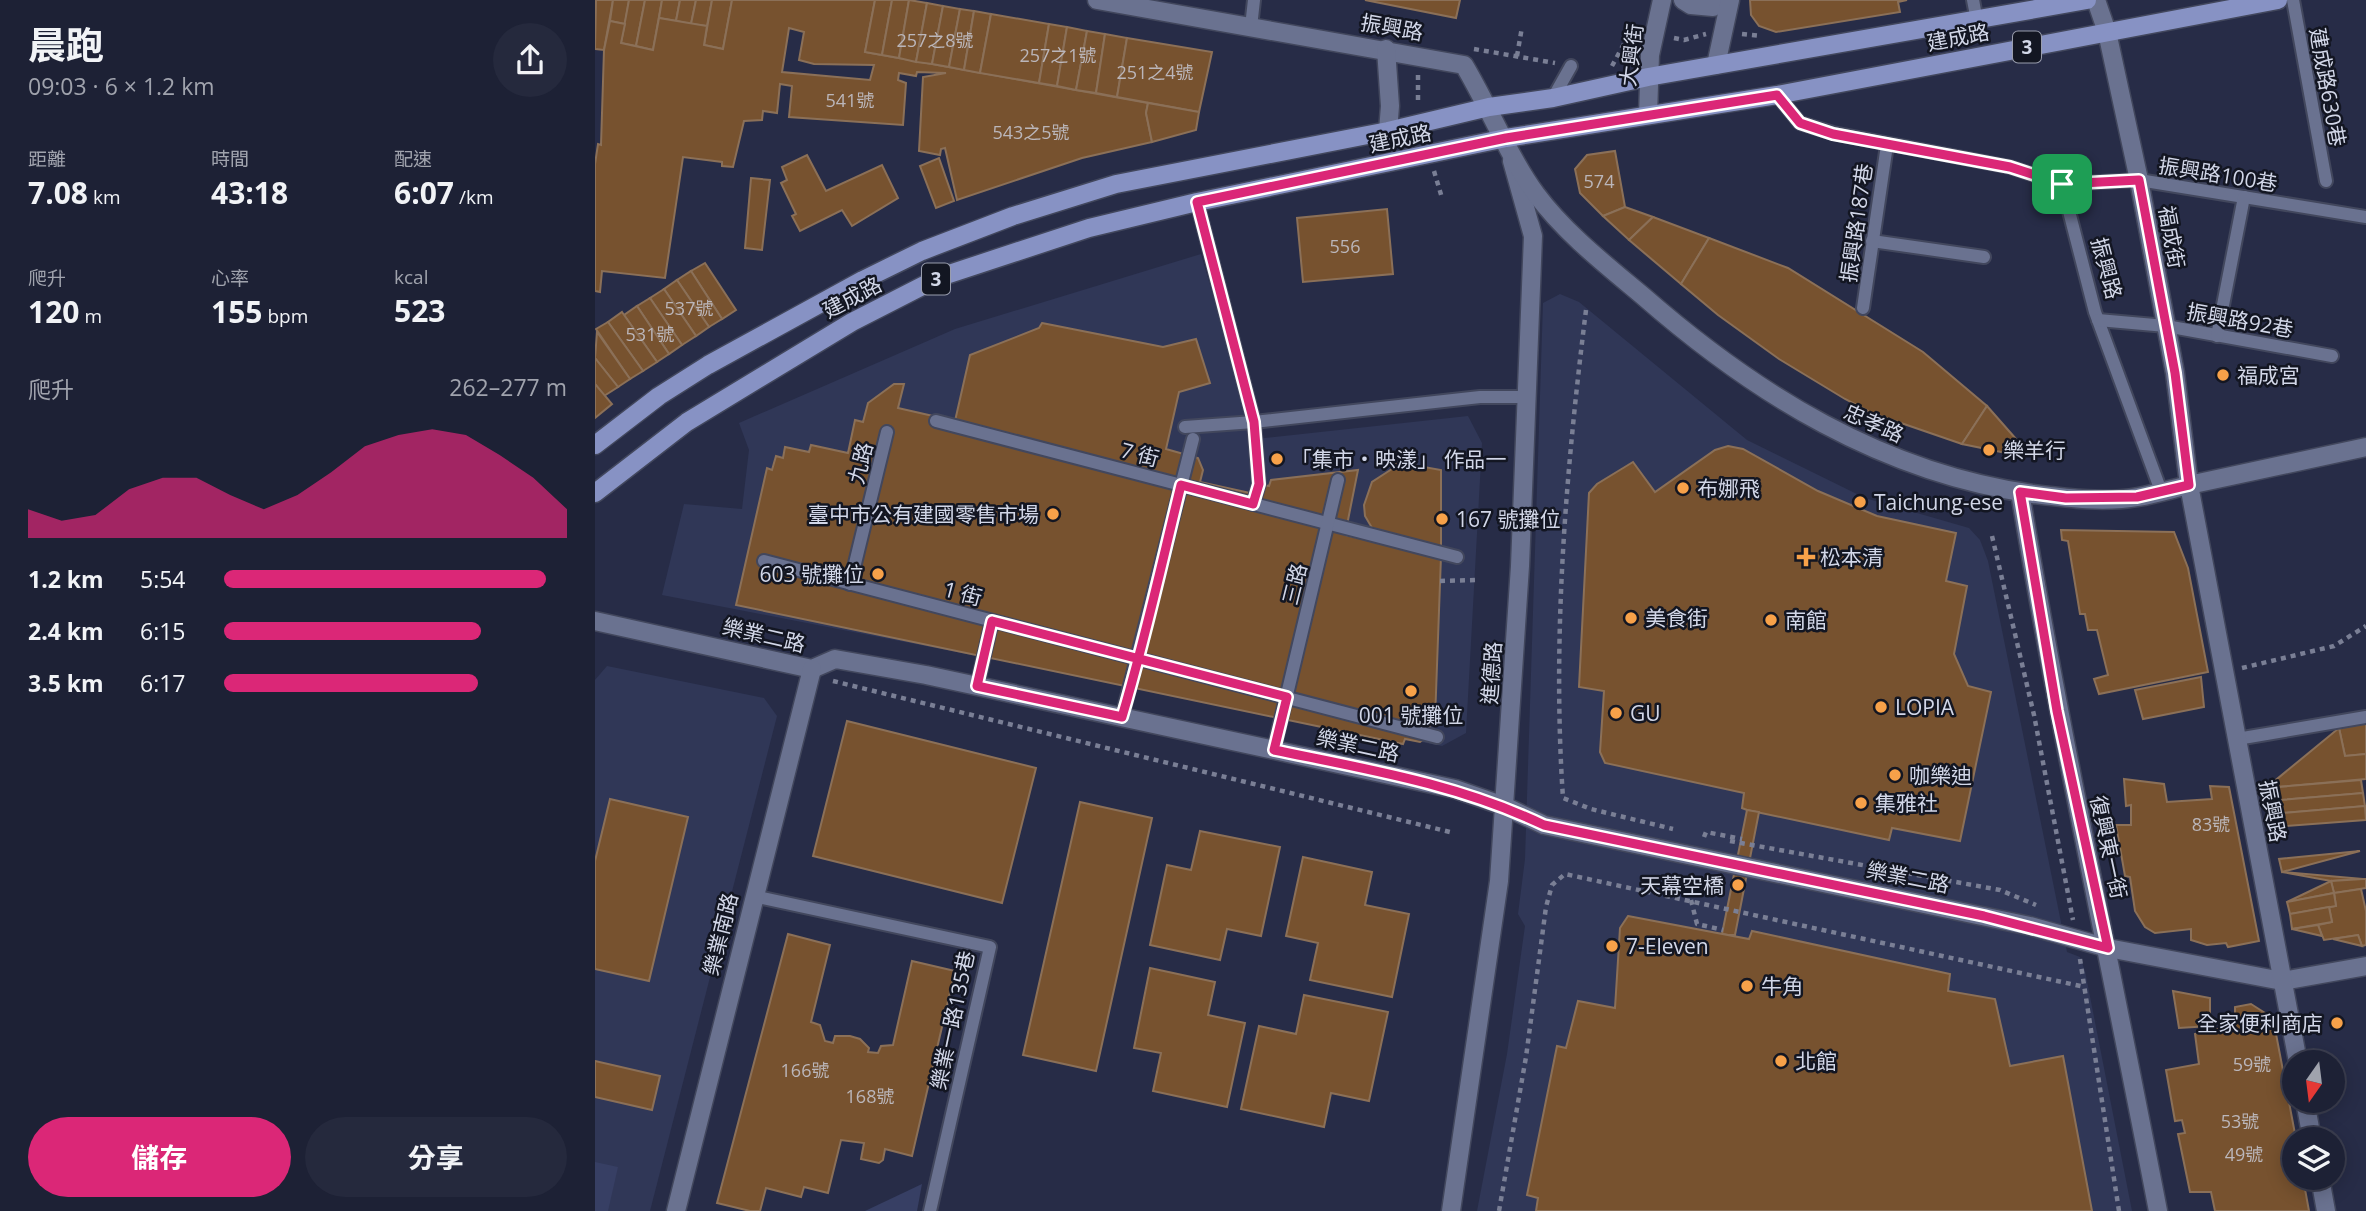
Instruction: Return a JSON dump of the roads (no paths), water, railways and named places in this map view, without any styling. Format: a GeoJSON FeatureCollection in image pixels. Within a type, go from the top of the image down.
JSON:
{"type":"FeatureCollection","features":[{"type":"Feature","properties":{"kind":"main road","name":"建成路"},"geometry":{"type":"LineString","coordinates":[[595,445],[659,396],[761,334],[863,279],[933,247],[1013,216],[1116,184],[1388,131],[1489,107],[1553,98],[1649,77],[2087,0]]}},
{"type":"Feature","properties":{"kind":"main road","name":"建成路"},"geometry":{"type":"LineString","coordinates":[[595,493],[687,422],[822,339],[940,277],[1089,228],[1197,202],[1506,138],[1777,95],[2278,0]]}},
{"type":"Feature","properties":{"kind":"street","name":"振興路"},"geometry":{"type":"LineString","coordinates":[[1097,0],[1386,49],[1464,65],[1489,107]]}},
{"type":"Feature","properties":{"kind":"street","name":"大興街"},"geometry":{"type":"LineString","coordinates":[[1648,115],[1649,77],[1662,0]]}},
{"type":"Feature","properties":{"kind":"street"},"geometry":{"type":"LineString","coordinates":[[1683,0],[1691,5],[1713,7],[1721,0]]}},
{"type":"Feature","properties":{"kind":"street"},"geometry":{"type":"LineString","coordinates":[[1716,65],[1730,0]]}},
{"type":"Feature","properties":{"kind":"street","name":"福成街"},"geometry":{"type":"LineString","coordinates":[[2097,0],[2107,32],[2139,180],[2166,326],[2189,485]]}},
{"type":"Feature","properties":{"kind":"street"},"geometry":{"type":"LineString","coordinates":[[1386,49],[1390,106],[1388,131]]}},
{"type":"Feature","properties":{"kind":"street","name":"忠孝路"},"geometry":{"type":"LineString","coordinates":[[1489,107],[1535,192],[1552,213],[1661,313],[1737,372],[1802,414],[1853,441],[1944,474],[2020,492],[2066,498],[2137,497],[2366,447]]}},
{"type":"Feature","properties":{"kind":"street","name":"進德路"},"geometry":{"type":"LineString","coordinates":[[1451,1211],[1499,880],[1520,566],[1533,236],[1506,138]]}},
{"type":"Feature","properties":{"kind":"street","name":"振興路"},"geometry":{"type":"LineString","coordinates":[[2189,485],[2296,1050]]}},
{"type":"Feature","properties":{"kind":"street","name":"復興東一街"},"geometry":{"type":"LineString","coordinates":[[2020,492],[2057,711],[2108,948],[2158,1211]]}},
{"type":"Feature","properties":{"kind":"street","name":"樂業二路"},"geometry":{"type":"LineString","coordinates":[[595,621],[812,669],[835,659],[977,686],[1455,789],[1504,806],[1544,825],[2074,929],[2108,948],[2282,981]]}},
{"type":"Feature","properties":{"kind":"street","name":"樂業南路"},"geometry":{"type":"LineString","coordinates":[[676,1211],[812,669]]}},
{"type":"Feature","properties":{"kind":"street"},"geometry":{"type":"LineString","coordinates":[[2282,981],[2366,966]]}},
{"type":"Feature","properties":{"kind":"street"},"geometry":{"type":"LineString","coordinates":[[2322,1190],[2326,1211]]}},
{"type":"Feature","properties":{"kind":"lane"},"geometry":{"type":"LineString","coordinates":[[1251,27],[1254,0]]}},
{"type":"Feature","properties":{"kind":"lane"},"geometry":{"type":"LineString","coordinates":[[1973,0],[1977,21]]}},
{"type":"Feature","properties":{"kind":"lane","name":"建成路630巷"},"geometry":{"type":"LineString","coordinates":[[2293,0],[2326,181]]}},
{"type":"Feature","properties":{"kind":"lane"},"geometry":{"type":"LineString","coordinates":[[1553,98],[1571,66]]}},
{"type":"Feature","properties":{"kind":"lane"},"geometry":{"type":"LineString","coordinates":[[1777,95],[1800,123],[1887,145],[2010,167],[2062,184]]}},
{"type":"Feature","properties":{"kind":"lane","name":"振興路187巷"},"geometry":{"type":"LineString","coordinates":[[1863,308],[1887,145]]}},
{"type":"Feature","properties":{"kind":"lane","name":"振興路100巷"},"geometry":{"type":"LineString","coordinates":[[2062,184],[2139,180],[2366,217]]}},
{"type":"Feature","properties":{"kind":"lane","name":"振興路"},"geometry":{"type":"LineString","coordinates":[[2062,184],[2098,320],[2161,491]]}},
{"type":"Feature","properties":{"kind":"lane"},"geometry":{"type":"LineString","coordinates":[[2217,336],[2244,197]]}},
{"type":"Feature","properties":{"kind":"lane"},"geometry":{"type":"LineString","coordinates":[[1197,202],[1254,422],[1259,484],[1253,504]]}},
{"type":"Feature","properties":{"kind":"lane"},"geometry":{"type":"LineString","coordinates":[[1872,241],[1984,257]]}},
{"type":"Feature","properties":{"kind":"lane","name":"振興路92巷"},"geometry":{"type":"LineString","coordinates":[[2098,320],[2166,326],[2332,356]]}},
{"type":"Feature","properties":{"kind":"lane"},"geometry":{"type":"LineString","coordinates":[[1185,427],[1480,397],[1526,397]]}},
{"type":"Feature","properties":{"kind":"lane","name":"7 街"},"geometry":{"type":"LineString","coordinates":[[936,421],[1457,557]]}},
{"type":"Feature","properties":{"kind":"lane","name":"九路"},"geometry":{"type":"LineString","coordinates":[[850,584],[887,432]]}},
{"type":"Feature","properties":{"kind":"lane"},"geometry":{"type":"LineString","coordinates":[[1122,717],[1193,439]]}},
{"type":"Feature","properties":{"kind":"lane","name":"三路"},"geometry":{"type":"LineString","coordinates":[[1274,750],[1338,480]]}},
{"type":"Feature","properties":{"kind":"lane","name":"1 街"},"geometry":{"type":"LineString","coordinates":[[764,561],[1437,737]]}},
{"type":"Feature","properties":{"kind":"lane"},"geometry":{"type":"LineString","coordinates":[[977,686],[992,621]]}},
{"type":"Feature","properties":{"kind":"lane"},"geometry":{"type":"LineString","coordinates":[[2237,740],[2366,717]]}},
{"type":"Feature","properties":{"kind":"lane","name":"樂業一路135巷"},"geometry":{"type":"LineString","coordinates":[[753,896],[990,947],[930,1211]]}},
{"type":"Feature","properties":{"kind":"place","name":"福成宮"},"geometry":{"type":"Point","coordinates":[2223,375]}},
{"type":"Feature","properties":{"kind":"place","name":"樂羊行"},"geometry":{"type":"Point","coordinates":[1989,450]}},
{"type":"Feature","properties":{"kind":"place","name":"「集市‧映漾」 作品一"},"geometry":{"type":"Point","coordinates":[1277,459]}},
{"type":"Feature","properties":{"kind":"place","name":"布娜飛"},"geometry":{"type":"Point","coordinates":[1683,488]}},
{"type":"Feature","properties":{"kind":"place","name":"Taichung-ese"},"geometry":{"type":"Point","coordinates":[1860,502]}},
{"type":"Feature","properties":{"kind":"place","name":"臺中市公有建國零售市場"},"geometry":{"type":"Point","coordinates":[1053,514]}},
{"type":"Feature","properties":{"kind":"place","name":"167 號攤位"},"geometry":{"type":"Point","coordinates":[1442,519]}},
{"type":"Feature","properties":{"kind":"place","name":"松本清"},"geometry":{"type":"Point","coordinates":[1806,557]}},
{"type":"Feature","properties":{"kind":"place","name":"603 號攤位"},"geometry":{"type":"Point","coordinates":[878,574]}},
{"type":"Feature","properties":{"kind":"place","name":"美食街"},"geometry":{"type":"Point","coordinates":[1631,618]}},
{"type":"Feature","properties":{"kind":"place","name":"南館"},"geometry":{"type":"Point","coordinates":[1771,620]}},
{"type":"Feature","properties":{"kind":"place","name":"001 號攤位"},"geometry":{"type":"Point","coordinates":[1411,691]}},
{"type":"Feature","properties":{"kind":"place","name":"LOPIA"},"geometry":{"type":"Point","coordinates":[1881,707]}},
{"type":"Feature","properties":{"kind":"place","name":"GU"},"geometry":{"type":"Point","coordinates":[1616,713]}},
{"type":"Feature","properties":{"kind":"place","name":"咖樂迪"},"geometry":{"type":"Point","coordinates":[1895,775]}},
{"type":"Feature","properties":{"kind":"place","name":"集雅社"},"geometry":{"type":"Point","coordinates":[1861,803]}},
{"type":"Feature","properties":{"kind":"place","name":"天幕空橋"},"geometry":{"type":"Point","coordinates":[1738,885]}},
{"type":"Feature","properties":{"kind":"place","name":"7-Eleven"},"geometry":{"type":"Point","coordinates":[1612,946]}},
{"type":"Feature","properties":{"kind":"place","name":"牛角"},"geometry":{"type":"Point","coordinates":[1747,986]}},
{"type":"Feature","properties":{"kind":"place","name":"全家便利商店"},"geometry":{"type":"Point","coordinates":[2337,1023]}},
{"type":"Feature","properties":{"kind":"place","name":"北館"},"geometry":{"type":"Point","coordinates":[1781,1061]}}]}
